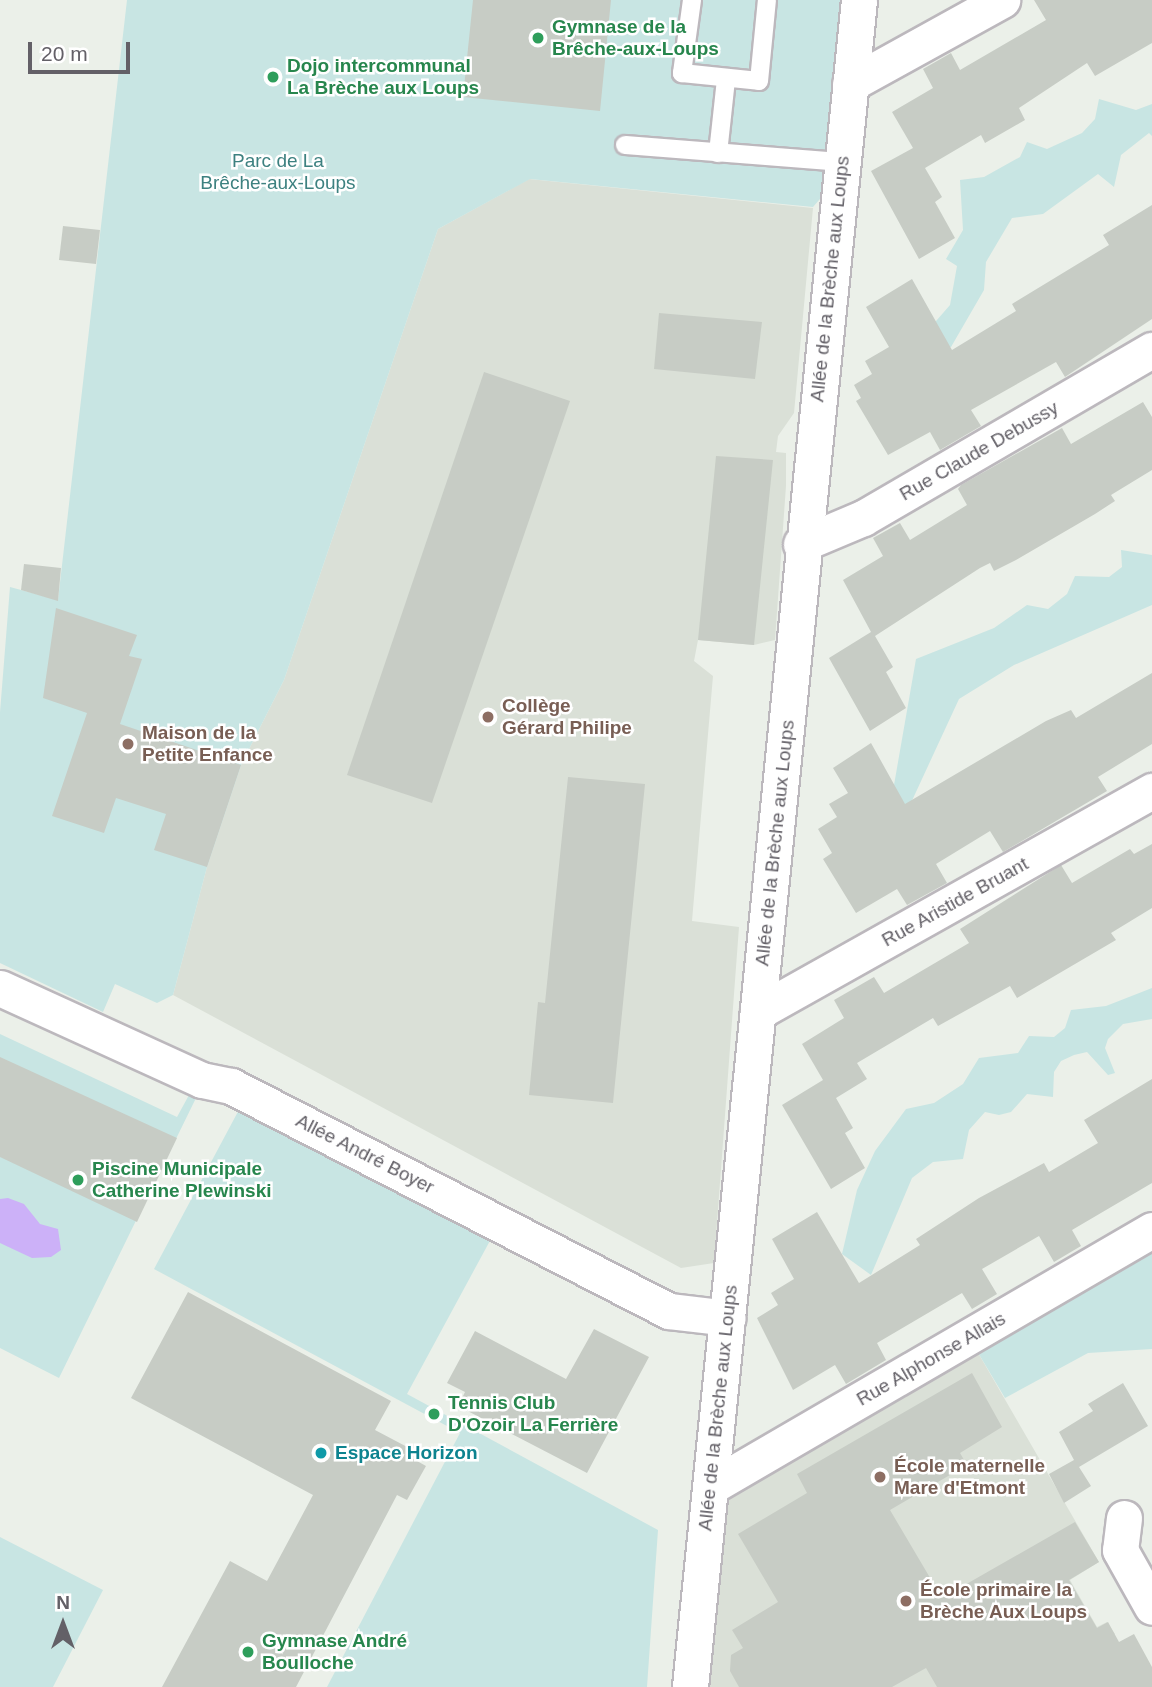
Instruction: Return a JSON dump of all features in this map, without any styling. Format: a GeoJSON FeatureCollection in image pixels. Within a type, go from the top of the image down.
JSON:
{"type":"FeatureCollection","features":[{"type":"Feature","properties":{"kind":"street","name":"Allée de la Brèche aux Loups"},"geometry":{"type":"LineString","coordinates":[[690,1687],[802,544],[859,0]]}},
{"type":"Feature","properties":{"kind":"street"},"geometry":{"type":"LineString","coordinates":[[850,84],[1002,0]]}},
{"type":"Feature","properties":{"kind":"street","name":"Rue Claude Debussy"},"geometry":{"type":"LineString","coordinates":[[802,544],[863,518],[1152,350]]}},
{"type":"Feature","properties":{"kind":"street","name":"Rue Aristide Bruant"},"geometry":{"type":"LineString","coordinates":[[758,1012],[1152,791]]}},
{"type":"Feature","properties":{"kind":"street","name":"Allée André Boyer"},"geometry":{"type":"LineString","coordinates":[[0,988],[202,1080],[231,1086],[669,1311],[728,1318]]}},
{"type":"Feature","properties":{"kind":"street","name":"Rue Alphonse Allais"},"geometry":{"type":"LineString","coordinates":[[710,1488],[1152,1230]]}},
{"type":"Feature","properties":{"kind":"street"},"geometry":{"type":"LineString","coordinates":[[1124,1518],[1120,1550],[1152,1607]]}},
{"type":"Feature","properties":{"kind":"lane"},"geometry":{"type":"LineString","coordinates":[[692,0],[682,73],[759,81],[767,0]]}},
{"type":"Feature","properties":{"kind":"lane"},"geometry":{"type":"LineString","coordinates":[[718,153],[726,79]]}},
{"type":"Feature","properties":{"kind":"lane"},"geometry":{"type":"LineString","coordinates":[[625,145],[843,162]]}},
{"type":"Feature","properties":{"kind":"shaded area","name":"Collège Gérard Philipe"},"geometry":{"type":"Polygon","coordinates":[[[529,179],[813,208],[794,413],[778,436],[776,452],[786,453],[786,486],[775,640],[754,645],[698,640],[694,661],[713,676],[692,921],[739,927],[714,1263],[681,1268],[173,995],[207,867],[241,765],[284,680],[438,229],[529,179]]]}},
{"type":"Feature","properties":{"kind":"shaded area"},"geometry":{"type":"Polygon","coordinates":[[[8,1198],[24,1204],[40,1224],[58,1229],[61,1250],[51,1257],[32,1258],[0,1243],[0,1199],[8,1198]]]}},
{"type":"Feature","properties":{"kind":"shaded area"},"geometry":{"type":"Polygon","coordinates":[[[977,1351],[1099,1562],[1070,1580],[1097,1627],[1107,1622],[1115,1634],[1050,1687],[690,1687],[710,1487],[977,1351]]]}},
{"type":"Feature","properties":{"kind":"green space","name":"Parc de La Brêche-aux-Loups"},"geometry":{"type":"Polygon","coordinates":[[[127,0],[859,0],[833,184],[813,207],[530,179],[438,229],[284,680],[241,765],[207,867],[173,995],[157,1003],[115,984],[103,1012],[0,963],[0,712],[10,587],[58,600],[127,0]]]}},
{"type":"Feature","properties":{"kind":"green space"},"geometry":{"type":"Polygon","coordinates":[[[1099,99],[1136,110],[1152,104],[1152,136],[1149,133],[1121,155],[1114,187],[1098,174],[1043,214],[1012,218],[986,262],[984,290],[951,347],[916,344],[950,305],[957,266],[946,259],[963,230],[960,180],[984,177],[1020,157],[1027,142],[1047,149],[1082,133],[1095,119],[1099,99]]]}},
{"type":"Feature","properties":{"kind":"green space"},"geometry":{"type":"Polygon","coordinates":[[[1121,550],[1152,555],[1152,605],[1014,665],[959,699],[891,846],[894,785],[916,659],[994,628],[1027,605],[1048,609],[1067,594],[1075,576],[1109,577],[1122,567],[1121,550]]]}},
{"type":"Feature","properties":{"kind":"green space"},"geometry":{"type":"Polygon","coordinates":[[[1152,988],[1152,1019],[1123,1024],[1108,1039],[1105,1048],[1115,1073],[1108,1075],[1087,1052],[1061,1061],[1054,1072],[1053,1097],[1027,1094],[1011,1112],[999,1115],[985,1112],[969,1130],[963,1159],[933,1162],[912,1178],[871,1275],[842,1254],[857,1190],[875,1151],[906,1109],[934,1103],[963,1084],[979,1058],[1018,1053],[1029,1036],[1054,1037],[1065,1028],[1071,1010],[1106,1006],[1152,988]]]}},
{"type":"Feature","properties":{"kind":"green space","name":"Piscine Municipale Catherine Plewinski"},"geometry":{"type":"Polygon","coordinates":[[[0,1034],[177,1117],[189,1095],[196,1098],[59,1378],[0,1348],[0,1034]]]}},
{"type":"Feature","properties":{"kind":"green space","name":"Tennis Club D'Ozoir La Ferrière"},"geometry":{"type":"Polygon","coordinates":[[[241,1106],[492,1237],[407,1394],[658,1530],[647,1687],[327,1687],[460,1433],[154,1269],[241,1106]]]}},
{"type":"Feature","properties":{"kind":"green space"},"geometry":{"type":"Polygon","coordinates":[[[1152,1249],[1152,1349],[1088,1353],[1005,1398],[977,1351],[1152,1249]]]}},
{"type":"Feature","properties":{"kind":"green space"},"geometry":{"type":"Polygon","coordinates":[[[0,1537],[103,1590],[53,1687],[0,1687],[0,1537]]]}},
{"type":"Feature","properties":{"kind":"building","name":"Gymnase de la Brêche-aux-Loups"},"geometry":{"type":"Polygon","coordinates":[[[473,0],[611,0],[600,111],[463,97],[473,0]]]}},
{"type":"Feature","properties":{"kind":"building"},"geometry":{"type":"Polygon","coordinates":[[[1034,0],[1152,0],[1152,43],[1095,76],[1087,63],[1019,108],[1025,120],[985,143],[981,135],[925,168],[942,197],[935,202],[955,238],[919,259],[871,171],[913,148],[892,112],[933,88],[923,69],[951,53],[960,70],[1046,20],[1034,0]]]}},
{"type":"Feature","properties":{"kind":"building"},"geometry":{"type":"Polygon","coordinates":[[[1152,205],[1152,319],[1065,377],[1056,362],[971,410],[981,426],[940,450],[930,432],[888,455],[856,401],[861,398],[854,385],[872,374],[865,361],[889,347],[866,307],[912,279],[952,350],[1016,311],[1012,304],[1109,245],[1103,235],[1152,205]]]}},
{"type":"Feature","properties":{"kind":"building"},"geometry":{"type":"Polygon","coordinates":[[[63,226],[100,230],[96,264],[59,260],[63,226]]]}},
{"type":"Feature","properties":{"kind":"building"},"geometry":{"type":"Polygon","coordinates":[[[659,313],[762,322],[755,379],[654,369],[659,313]]]}},
{"type":"Feature","properties":{"kind":"building"},"geometry":{"type":"Polygon","coordinates":[[[484,372],[570,401],[432,803],[347,775],[484,372]]]}},
{"type":"Feature","properties":{"kind":"building"},"geometry":{"type":"Polygon","coordinates":[[[1143,402],[1152,417],[1152,470],[1111,495],[1115,501],[1095,514],[994,571],[990,563],[980,568],[875,636],[893,667],[886,672],[906,708],[870,731],[829,658],[871,632],[843,580],[883,556],[873,538],[900,523],[910,540],[967,505],[958,489],[961,485],[1062,428],[1071,444],[1143,402]]]}},
{"type":"Feature","properties":{"kind":"building"},"geometry":{"type":"Polygon","coordinates":[[[716,456],[773,460],[754,645],[698,640],[716,456]]]}},
{"type":"Feature","properties":{"kind":"building"},"geometry":{"type":"Polygon","coordinates":[[[24,564],[61,568],[58,601],[21,590],[24,564]]]}},
{"type":"Feature","properties":{"kind":"building","name":"Maison de la Petite Enfance"},"geometry":{"type":"Polygon","coordinates":[[[56,608],[137,635],[129,656],[142,659],[120,724],[241,765],[207,867],[154,850],[166,814],[116,798],[104,833],[52,816],[87,713],[43,698],[56,608]]]}},
{"type":"Feature","properties":{"kind":"building"},"geometry":{"type":"Polygon","coordinates":[[[1152,673],[1152,744],[1098,777],[1107,791],[1003,852],[990,831],[936,864],[947,883],[907,905],[897,889],[856,913],[823,859],[832,853],[818,829],[837,817],[829,804],[848,793],[833,768],[871,743],[905,804],[1046,721],[1071,710],[1076,718],[1152,673]]]}},
{"type":"Feature","properties":{"kind":"building"},"geometry":{"type":"Polygon","coordinates":[[[568,777],[645,784],[613,1103],[529,1095],[538,1002],[545,1003],[568,777]]]}},
{"type":"Feature","properties":{"kind":"building"},"geometry":{"type":"Polygon","coordinates":[[[1152,844],[1152,908],[1111,933],[1116,940],[1017,998],[1010,986],[938,1026],[933,1018],[857,1063],[867,1079],[836,1098],[853,1128],[845,1133],[865,1168],[831,1189],[782,1105],[823,1080],[802,1044],[844,1018],[834,1000],[874,977],[884,993],[969,943],[960,929],[1061,865],[1072,883],[1130,849],[1134,854],[1152,844]]]}},
{"type":"Feature","properties":{"kind":"building"},"geometry":{"type":"Polygon","coordinates":[[[0,1057],[177,1138],[137,1222],[0,1157],[0,1057]]]}},
{"type":"Feature","properties":{"kind":"building"},"geometry":{"type":"Polygon","coordinates":[[[1152,1079],[1152,1183],[1072,1230],[1081,1246],[1054,1262],[1039,1236],[982,1269],[997,1294],[972,1309],[962,1293],[877,1343],[886,1360],[846,1384],[835,1365],[793,1390],[757,1318],[778,1305],[771,1293],[794,1279],[772,1239],[817,1212],[859,1283],[920,1245],[916,1239],[979,1198],[1044,1163],[1049,1172],[1098,1143],[1084,1120],[1152,1079]]]}},
{"type":"Feature","properties":{"kind":"building","name":"Espace Horizon"},"geometry":{"type":"Polygon","coordinates":[[[188,1292],[391,1401],[375,1430],[411,1449],[408,1456],[426,1466],[407,1500],[397,1495],[296,1687],[162,1687],[230,1561],[267,1581],[313,1495],[131,1398],[188,1292]]]}},
{"type":"Feature","properties":{"kind":"building"},"geometry":{"type":"Polygon","coordinates":[[[594,1329],[649,1357],[587,1473],[458,1406],[465,1392],[447,1383],[475,1331],[566,1379],[594,1329]]]}},
{"type":"Feature","properties":{"kind":"building"},"geometry":{"type":"Polygon","coordinates":[[[972,1373],[1002,1427],[960,1453],[967,1465],[890,1510],[942,1598],[1075,1522],[1099,1562],[1069,1580],[1097,1628],[1108,1622],[1119,1642],[1134,1634],[1152,1667],[1152,1687],[937,1687],[926,1668],[892,1687],[739,1687],[730,1671],[731,1655],[743,1648],[732,1630],[778,1602],[738,1534],[807,1493],[797,1474],[972,1373]]]}},
{"type":"Feature","properties":{"kind":"building"},"geometry":{"type":"Polygon","coordinates":[[[1123,1383],[1148,1426],[1079,1467],[1091,1486],[1064,1503],[1049,1474],[1074,1460],[1059,1432],[1093,1411],[1088,1404],[1123,1383]]]}},
{"type":"Feature","properties":{"kind":"place","name":"Gymnase de la Brêche-aux-Loups"},"geometry":{"type":"Point","coordinates":[538,38]}},
{"type":"Feature","properties":{"kind":"place","name":"Dojo intercommunal La Brèche aux Loups"},"geometry":{"type":"Point","coordinates":[273,77]}},
{"type":"Feature","properties":{"kind":"place","name":"Collège Gérard Philipe"},"geometry":{"type":"Point","coordinates":[488,717]}},
{"type":"Feature","properties":{"kind":"place","name":"Maison de la Petite Enfance"},"geometry":{"type":"Point","coordinates":[128,744]}},
{"type":"Feature","properties":{"kind":"place","name":"Piscine Municipale Catherine Plewinski"},"geometry":{"type":"Point","coordinates":[78,1180]}},
{"type":"Feature","properties":{"kind":"place","name":"Tennis Club D'Ozoir La Ferrière"},"geometry":{"type":"Point","coordinates":[434,1414]}},
{"type":"Feature","properties":{"kind":"place","name":"Espace Horizon"},"geometry":{"type":"Point","coordinates":[321,1453]}},
{"type":"Feature","properties":{"kind":"place","name":"École maternelle Mare d'Etmont"},"geometry":{"type":"Point","coordinates":[880,1477]}},
{"type":"Feature","properties":{"kind":"place","name":"École primaire la Brèche Aux Loups"},"geometry":{"type":"Point","coordinates":[906,1601]}},
{"type":"Feature","properties":{"kind":"place","name":"Gymnase André Boulloche"},"geometry":{"type":"Point","coordinates":[248,1652]}}]}
